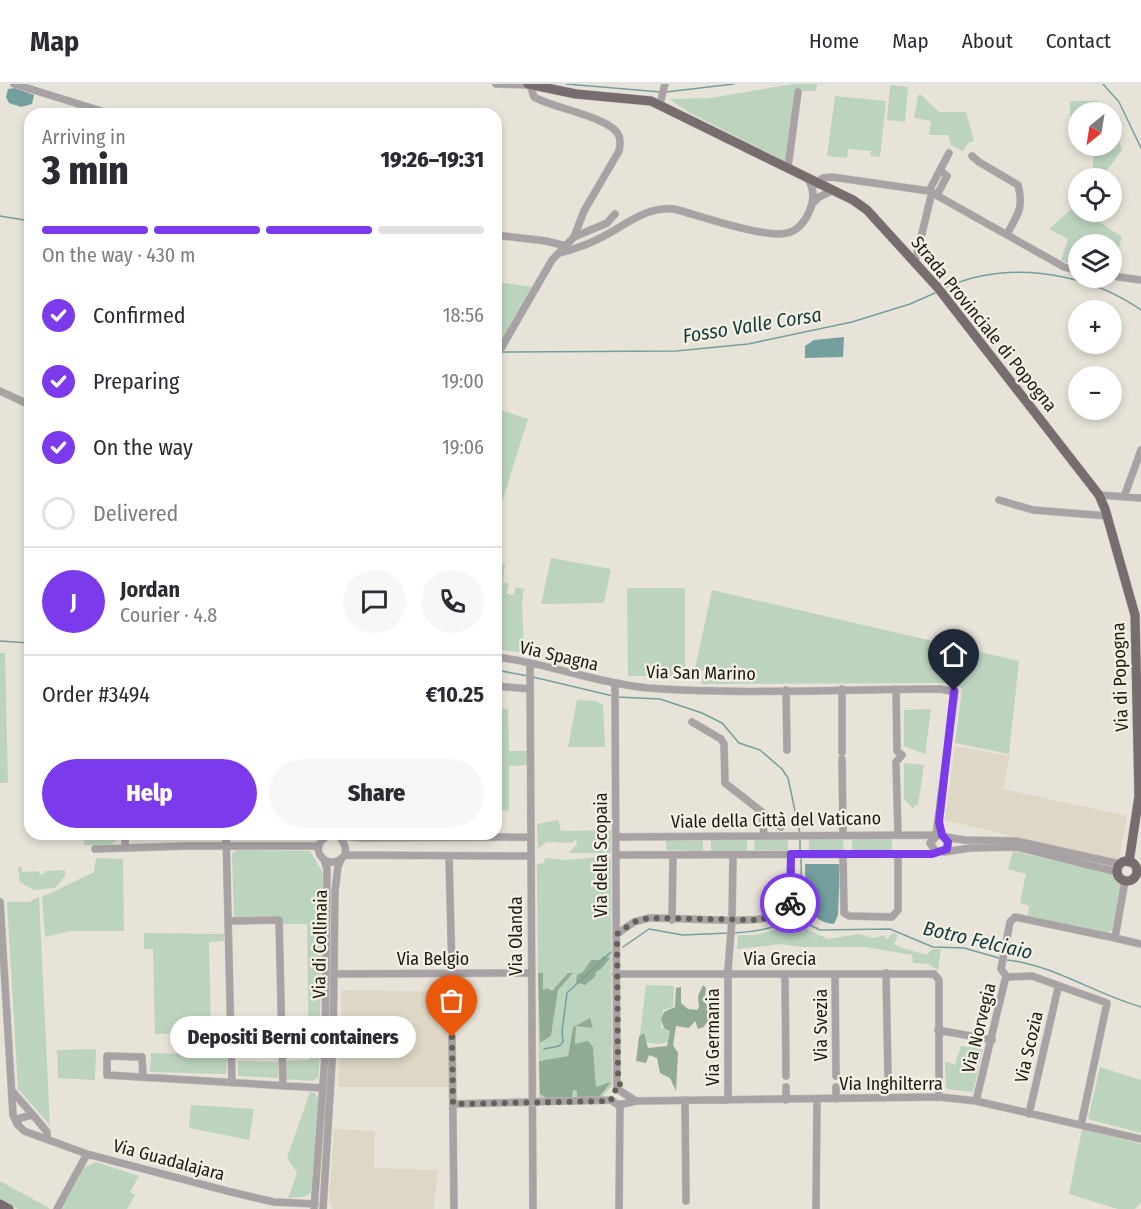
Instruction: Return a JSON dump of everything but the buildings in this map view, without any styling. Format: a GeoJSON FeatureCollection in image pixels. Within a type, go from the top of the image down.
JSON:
{"type":"FeatureCollection","features":[{"type":"Feature","properties":{"kind":"main road","name":"Strada Provinciale di Popogna"},"geometry":{"type":"LineString","coordinates":[[529,85],[576,94],[651,101],[663,93],[818,185],[834,190],[867,210],[915,262],[1099,495]]}},
{"type":"Feature","properties":{"kind":"main road","name":"Via di Popogna"},"geometry":{"type":"LineString","coordinates":[[1099,495],[1108,516],[1135,615],[1140,785],[1138,824],[1122,866]]}},
{"type":"Feature","properties":{"kind":"main road"},"geometry":{"type":"LineString","coordinates":[[1122,866],[1135,866],[1139,873],[1125,881],[1122,866]]}},
{"type":"Feature","properties":{"kind":"main road"},"geometry":{"type":"LineString","coordinates":[[0,1204],[9,1209]]}},
{"type":"Feature","properties":{"kind":"street"},"geometry":{"type":"LineString","coordinates":[[14,84],[92,108]]}},
{"type":"Feature","properties":{"kind":"street"},"geometry":{"type":"LineString","coordinates":[[496,84],[529,85],[530,92],[538,100],[605,124],[619,136],[619,151],[584,211],[574,237],[543,274],[502,347]]}},
{"type":"Feature","properties":{"kind":"street"},"geometry":{"type":"LineString","coordinates":[[788,167],[798,92]]}},
{"type":"Feature","properties":{"kind":"street"},"geometry":{"type":"LineString","coordinates":[[915,262],[932,193],[947,175],[940,170],[949,153]]}},
{"type":"Feature","properties":{"kind":"street"},"geometry":{"type":"LineString","coordinates":[[972,156],[1018,185],[1022,201],[1021,207],[1007,234]]}},
{"type":"Feature","properties":{"kind":"street"},"geometry":{"type":"LineString","coordinates":[[560,253],[597,240],[642,214],[658,209],[674,209],[781,234],[800,226],[814,202],[818,185],[824,178],[832,177],[932,193],[1068,268]]}},
{"type":"Feature","properties":{"kind":"street"},"geometry":{"type":"LineString","coordinates":[[814,202],[834,190]]}},
{"type":"Feature","properties":{"kind":"street"},"geometry":{"type":"LineString","coordinates":[[574,237],[607,223],[615,214]]}},
{"type":"Feature","properties":{"kind":"street"},"geometry":{"type":"LineString","coordinates":[[502,236],[566,246]]}},
{"type":"Feature","properties":{"kind":"street"},"geometry":{"type":"LineString","coordinates":[[1122,277],[1141,280]]}},
{"type":"Feature","properties":{"kind":"street"},"geometry":{"type":"LineString","coordinates":[[0,391],[24,402]]}},
{"type":"Feature","properties":{"kind":"street"},"geometry":{"type":"LineString","coordinates":[[1124,497],[1141,450]]}},
{"type":"Feature","properties":{"kind":"street"},"geometry":{"type":"LineString","coordinates":[[1099,495],[1141,498]]}},
{"type":"Feature","properties":{"kind":"street"},"geometry":{"type":"LineString","coordinates":[[999,500],[1034,510],[1108,516]]}},
{"type":"Feature","properties":{"kind":"street","name":"Via Spagna"},"geometry":{"type":"LineString","coordinates":[[502,658],[615,684]]}},
{"type":"Feature","properties":{"kind":"street","name":"Via Olanda"},"geometry":{"type":"LineString","coordinates":[[530,664],[533,1209]]}},
{"type":"Feature","properties":{"kind":"street","name":"Via San Marino"},"geometry":{"type":"LineString","coordinates":[[615,684],[690,690],[951,689],[955,692],[939,822],[941,836]]}},
{"type":"Feature","properties":{"kind":"street","name":"Via della Scopaia"},"geometry":{"type":"LineString","coordinates":[[615,684],[619,1209]]}},
{"type":"Feature","properties":{"kind":"street"},"geometry":{"type":"LineString","coordinates":[[502,686],[530,688]]}},
{"type":"Feature","properties":{"kind":"street"},"geometry":{"type":"LineString","coordinates":[[842,688],[843,834]]}},
{"type":"Feature","properties":{"kind":"street"},"geometry":{"type":"LineString","coordinates":[[896,689],[897,751],[902,755],[896,762],[898,834]]}},
{"type":"Feature","properties":{"kind":"street"},"geometry":{"type":"LineString","coordinates":[[786,690],[787,750]]}},
{"type":"Feature","properties":{"kind":"street"},"geometry":{"type":"LineString","coordinates":[[692,722],[721,739],[725,749],[725,783],[781,827]]}},
{"type":"Feature","properties":{"kind":"street"},"geometry":{"type":"LineString","coordinates":[[764,814],[764,836]]}},
{"type":"Feature","properties":{"kind":"street","name":"Viale della Città del Vaticano"},"geometry":{"type":"LineString","coordinates":[[616,837],[898,834],[941,836],[959,840],[1016,840],[1122,866]]}},
{"type":"Feature","properties":{"kind":"street"},"geometry":{"type":"LineString","coordinates":[[502,836],[531,837]]}},
{"type":"Feature","properties":{"kind":"street"},"geometry":{"type":"LineString","coordinates":[[941,836],[948,846],[939,853],[930,845],[941,836]]}},
{"type":"Feature","properties":{"kind":"street"},"geometry":{"type":"LineString","coordinates":[[124,840],[125,847]]}},
{"type":"Feature","properties":{"kind":"street"},"geometry":{"type":"LineString","coordinates":[[226,840],[232,1083]]}},
{"type":"Feature","properties":{"kind":"street"},"geometry":{"type":"LineString","coordinates":[[322,840],[318,846],[319,854],[324,860],[333,863],[343,857],[531,856]]}},
{"type":"Feature","properties":{"kind":"street"},"geometry":{"type":"LineString","coordinates":[[342,840],[346,847],[343,857]]}},
{"type":"Feature","properties":{"kind":"street"},"geometry":{"type":"LineString","coordinates":[[95,849],[318,846]]}},
{"type":"Feature","properties":{"kind":"street"},"geometry":{"type":"LineString","coordinates":[[616,855],[898,854],[1016,847],[1122,866]]}},
{"type":"Feature","properties":{"kind":"street"},"geometry":{"type":"LineString","coordinates":[[617,934],[641,919],[732,922],[764,919],[789,912],[797,854]]}},
{"type":"Feature","properties":{"kind":"street"},"geometry":{"type":"LineString","coordinates":[[843,854],[846,915],[892,917],[898,910],[898,854]]}},
{"type":"Feature","properties":{"kind":"street","name":"Via Germania"},"geometry":{"type":"LineString","coordinates":[[728,1100],[728,975],[733,855]]}},
{"type":"Feature","properties":{"kind":"street"},"geometry":{"type":"LineString","coordinates":[[449,856],[452,974]]}},
{"type":"Feature","properties":{"kind":"street"},"geometry":{"type":"LineString","coordinates":[[672,920],[673,856]]}},
{"type":"Feature","properties":{"kind":"street","name":"Via di Collinaia"},"geometry":{"type":"LineString","coordinates":[[323,1209],[333,1067],[335,891],[338,866],[343,857]]}},
{"type":"Feature","properties":{"kind":"street","name":"Via di Collinaia"},"geometry":{"type":"LineString","coordinates":[[314,1206],[322,1088],[327,891],[327,869],[324,860]]}},
{"type":"Feature","properties":{"kind":"street"},"geometry":{"type":"LineString","coordinates":[[1115,938],[1125,881]]}},
{"type":"Feature","properties":{"kind":"street"},"geometry":{"type":"LineString","coordinates":[[0,902],[13,1115],[17,1124]]}},
{"type":"Feature","properties":{"kind":"street"},"geometry":{"type":"LineString","coordinates":[[1007,977],[1001,969],[1010,922],[1016,917],[1141,944]]}},
{"type":"Feature","properties":{"kind":"street"},"geometry":{"type":"LineString","coordinates":[[229,921],[279,920],[283,1086]]}},
{"type":"Feature","properties":{"kind":"street","name":"Via Grecia"},"geometry":{"type":"LineString","coordinates":[[616,974],[785,975],[929,972],[939,980],[938,1030]]}},
{"type":"Feature","properties":{"kind":"street","name":"Via Belgio"},"geometry":{"type":"LineString","coordinates":[[334,974],[532,973]]}},
{"type":"Feature","properties":{"kind":"street"},"geometry":{"type":"LineString","coordinates":[[886,973],[888,1076]]}},
{"type":"Feature","properties":{"kind":"street","name":"Via Svezia"},"geometry":{"type":"LineString","coordinates":[[835,974],[836,1076]]}},
{"type":"Feature","properties":{"kind":"street"},"geometry":{"type":"LineString","coordinates":[[785,975],[786,1076]]}},
{"type":"Feature","properties":{"kind":"street","name":"Via Norvegia"},"geometry":{"type":"LineString","coordinates":[[976,1101],[1007,977],[1032,976],[1058,988],[1103,1001],[1108,1007],[1081,1125]]}},
{"type":"Feature","properties":{"kind":"street","name":"Via Scozia"},"geometry":{"type":"LineString","coordinates":[[1029,1114],[1058,988]]}},
{"type":"Feature","properties":{"kind":"street"},"geometry":{"type":"LineString","coordinates":[[939,1097],[938,1030],[992,1040]]}},
{"type":"Feature","properties":{"kind":"street"},"geometry":{"type":"LineString","coordinates":[[452,1037],[454,1209]]}},
{"type":"Feature","properties":{"kind":"street"},"geometry":{"type":"LineString","coordinates":[[143,1077],[142,1057],[107,1056],[107,1075],[322,1088]]}},
{"type":"Feature","properties":{"kind":"street"},"geometry":{"type":"LineString","coordinates":[[786,1087],[786,1100]]}},
{"type":"Feature","properties":{"kind":"street","name":"Via Svezia"},"geometry":{"type":"LineString","coordinates":[[836,1087],[836,1099]]}},
{"type":"Feature","properties":{"kind":"street"},"geometry":{"type":"LineString","coordinates":[[888,1088],[888,1098]]}},
{"type":"Feature","properties":{"kind":"street"},"geometry":{"type":"LineString","coordinates":[[12,1091],[47,1132],[47,1139]]}},
{"type":"Feature","properties":{"kind":"street","name":"Via Inghilterra"},"geometry":{"type":"LineString","coordinates":[[453,1104],[598,1102],[618,1097],[636,1101],[939,1097],[976,1101],[1141,1139]]}},
{"type":"Feature","properties":{"kind":"street"},"geometry":{"type":"LineString","coordinates":[[816,1209],[817,1099]]}},
{"type":"Feature","properties":{"kind":"street"},"geometry":{"type":"LineString","coordinates":[[685,1100],[686,1201]]}},
{"type":"Feature","properties":{"kind":"street"},"geometry":{"type":"LineString","coordinates":[[17,1124],[22,1116],[33,1114]]}},
{"type":"Feature","properties":{"kind":"street","name":"Via Guadalajara"},"geometry":{"type":"LineString","coordinates":[[17,1124],[24,1131],[87,1155],[283,1206],[314,1206]]}},
{"type":"Feature","properties":{"kind":"street"},"geometry":{"type":"LineString","coordinates":[[57,1209],[87,1155]]}},
{"type":"Feature","properties":{"kind":"shaded area"},"geometry":{"type":"Polygon","coordinates":[[[955,746],[1010,756],[1003,789],[1127,816],[1119,858],[1113,860],[945,820],[955,746]]]}},
{"type":"Feature","properties":{"kind":"shaded area"},"geometry":{"type":"Polygon","coordinates":[[[342,990],[452,992],[449,1087],[338,1087],[342,990]]]}},
{"type":"Feature","properties":{"kind":"shaded area"},"geometry":{"type":"Polygon","coordinates":[[[334,1129],[375,1131],[374,1168],[438,1170],[434,1209],[333,1209],[329,1201],[334,1129]]]}},
{"type":"Feature","properties":{"kind":"green space"},"geometry":{"type":"Polygon","coordinates":[[[794,84],[817,84],[816,91],[794,91],[785,161],[690,113],[669,99],[710,98],[794,84]]]}},
{"type":"Feature","properties":{"kind":"green space"},"geometry":{"type":"Polygon","coordinates":[[[890,85],[908,87],[905,122],[887,120],[890,85]]]}},
{"type":"Feature","properties":{"kind":"green space"},"geometry":{"type":"Polygon","coordinates":[[[920,94],[939,112],[966,112],[974,141],[968,143],[963,151],[951,145],[948,135],[929,135],[931,121],[914,118],[920,94]]]}},
{"type":"Feature","properties":{"kind":"green space"},"geometry":{"type":"Polygon","coordinates":[[[835,96],[886,101],[880,157],[870,156],[871,151],[848,149],[847,158],[827,156],[835,96]]]}},
{"type":"Feature","properties":{"kind":"green space"},"geometry":{"type":"Polygon","coordinates":[[[1098,101],[1099,102],[1070,102],[1098,101]]]}},
{"type":"Feature","properties":{"kind":"green space"},"geometry":{"type":"Polygon","coordinates":[[[1093,156],[1118,156],[1108,168],[1093,168],[1093,156]]]}},
{"type":"Feature","properties":{"kind":"green space"},"geometry":{"type":"Polygon","coordinates":[[[1068,212],[1068,222],[1100,222],[1118,234],[1068,234],[1068,239],[1049,229],[1068,212]]]}},
{"type":"Feature","properties":{"kind":"green space"},"geometry":{"type":"Polygon","coordinates":[[[1068,239],[1068,263],[1061,260],[1068,239]]]}},
{"type":"Feature","properties":{"kind":"green space"},"geometry":{"type":"Polygon","coordinates":[[[502,283],[533,287],[503,342],[502,283]]]}},
{"type":"Feature","properties":{"kind":"green space"},"geometry":{"type":"Polygon","coordinates":[[[502,411],[528,419],[502,502],[502,411]]]}},
{"type":"Feature","properties":{"kind":"green space"},"geometry":{"type":"Polygon","coordinates":[[[551,558],[611,569],[604,603],[541,604],[551,558]]]}},
{"type":"Feature","properties":{"kind":"green space"},"geometry":{"type":"Polygon","coordinates":[[[502,563],[505,564],[503,582],[509,584],[506,594],[513,595],[516,587],[524,589],[522,603],[524,653],[502,650],[502,563]]]}},
{"type":"Feature","properties":{"kind":"green space"},"geometry":{"type":"Polygon","coordinates":[[[627,588],[685,588],[685,676],[628,676],[627,588]]]}},
{"type":"Feature","properties":{"kind":"green space"},"geometry":{"type":"Polygon","coordinates":[[[712,590],[1019,661],[1009,754],[955,743],[962,689],[954,683],[701,684],[704,671],[695,669],[712,590]]]}},
{"type":"Feature","properties":{"kind":"green space"},"geometry":{"type":"Polygon","coordinates":[[[0,653],[5,653],[8,783],[0,783],[0,653]]]}},
{"type":"Feature","properties":{"kind":"green space"},"geometry":{"type":"Polygon","coordinates":[[[577,700],[596,701],[603,705],[605,747],[568,747],[577,700]]]}},
{"type":"Feature","properties":{"kind":"green space"},"geometry":{"type":"Polygon","coordinates":[[[502,708],[508,709],[509,751],[527,751],[527,765],[509,766],[509,811],[502,810],[502,708]]]}},
{"type":"Feature","properties":{"kind":"green space"},"geometry":{"type":"Polygon","coordinates":[[[931,709],[925,754],[904,746],[904,710],[931,709]]]}},
{"type":"Feature","properties":{"kind":"green space"},"geometry":{"type":"Polygon","coordinates":[[[904,763],[924,765],[918,805],[914,806],[914,809],[904,799],[904,763]]]}},
{"type":"Feature","properties":{"kind":"green space"},"geometry":{"type":"Polygon","coordinates":[[[558,820],[561,831],[611,830],[611,853],[569,853],[577,844],[576,839],[572,843],[547,842],[538,848],[537,824],[558,820]]]}},
{"type":"Feature","properties":{"kind":"green space"},"geometry":{"type":"Polygon","coordinates":[[[892,838],[892,850],[852,850],[852,839],[892,838]]]}},
{"type":"Feature","properties":{"kind":"green space"},"geometry":{"type":"Polygon","coordinates":[[[703,839],[703,851],[666,850],[666,840],[703,839]]]}},
{"type":"Feature","properties":{"kind":"green space"},"geometry":{"type":"Polygon","coordinates":[[[711,839],[747,839],[747,851],[711,851],[711,839]]]}},
{"type":"Feature","properties":{"kind":"green space"},"geometry":{"type":"Polygon","coordinates":[[[755,839],[788,839],[788,850],[754,850],[755,839]]]}},
{"type":"Feature","properties":{"kind":"green space"},"geometry":{"type":"Polygon","coordinates":[[[809,839],[843,839],[844,850],[809,850],[809,839]]]}},
{"type":"Feature","properties":{"kind":"green space"},"geometry":{"type":"Polygon","coordinates":[[[84,840],[117,840],[111,845],[84,845],[84,840]]]}},
{"type":"Feature","properties":{"kind":"green space"},"geometry":{"type":"Polygon","coordinates":[[[238,850],[310,851],[323,873],[319,1071],[318,1078],[312,1081],[285,1079],[285,1061],[309,1060],[307,924],[282,924],[234,918],[232,856],[233,852],[238,850]]]}},
{"type":"Feature","properties":{"kind":"green space"},"geometry":{"type":"Polygon","coordinates":[[[1013,851],[1113,874],[1121,883],[1113,930],[1105,934],[1028,917],[1029,906],[1020,903],[1026,874],[1008,869],[1013,851]]]}},
{"type":"Feature","properties":{"kind":"green space"},"geometry":{"type":"Polygon","coordinates":[[[603,857],[611,859],[612,1086],[601,1098],[539,1099],[537,864],[544,863],[545,858],[565,860],[603,857]],[[568,973],[552,991],[543,990],[542,974],[541,1043],[551,1036],[558,990],[568,973]],[[589,1019],[573,1027],[568,1056],[540,1061],[572,1097],[572,1090],[577,1091],[577,1097],[610,1083],[596,1088],[593,1047],[575,1044],[576,1026],[589,1019]]]}},
{"type":"Feature","properties":{"kind":"green space"},"geometry":{"type":"Polygon","coordinates":[[[96,858],[123,859],[124,931],[70,931],[45,937],[42,897],[94,872],[96,858]]]}},
{"type":"Feature","properties":{"kind":"green space"},"geometry":{"type":"Polygon","coordinates":[[[18,867],[21,867],[22,872],[37,871],[42,875],[46,871],[65,870],[65,876],[55,888],[33,890],[20,882],[18,867]]]}},
{"type":"Feature","properties":{"kind":"green space"},"geometry":{"type":"Polygon","coordinates":[[[39,897],[50,1125],[18,1089],[7,902],[29,902],[39,897]]]}},
{"type":"Feature","properties":{"kind":"green space"},"geometry":{"type":"Polygon","coordinates":[[[797,925],[828,939],[859,934],[873,938],[884,935],[887,939],[893,933],[898,935],[894,944],[905,949],[927,955],[932,949],[941,949],[938,970],[928,964],[913,963],[912,955],[866,947],[800,947],[782,944],[737,949],[738,935],[754,935],[797,925]]]}},
{"type":"Feature","properties":{"kind":"green space"},"geometry":{"type":"Polygon","coordinates":[[[144,933],[224,934],[224,941],[209,942],[211,1033],[155,1034],[153,949],[144,949],[144,933]]]}},
{"type":"Feature","properties":{"kind":"green space"},"geometry":{"type":"Polygon","coordinates":[[[603,956],[610,958],[596,972],[595,977],[585,985],[576,982],[577,975],[583,972],[591,960],[600,960],[603,956]]]}},
{"type":"Feature","properties":{"kind":"green space"},"geometry":{"type":"Polygon","coordinates":[[[538,973],[543,973],[543,990],[547,988],[552,991],[568,973],[573,973],[558,990],[551,1036],[540,1043],[538,973]]]}},
{"type":"Feature","properties":{"kind":"green space"},"geometry":{"type":"Polygon","coordinates":[[[646,985],[674,986],[673,1007],[663,1010],[661,1028],[670,1028],[670,1041],[661,1044],[639,1042],[646,985]]]}},
{"type":"Feature","properties":{"kind":"green space"},"geometry":{"type":"Polygon","coordinates":[[[703,985],[706,988],[704,1002],[712,1010],[710,1019],[716,1026],[706,1023],[704,1027],[698,1029],[695,1021],[689,1028],[676,1026],[673,1045],[678,1053],[676,1091],[670,1078],[660,1073],[657,1058],[649,1055],[646,1063],[636,1061],[639,1037],[644,1033],[648,1048],[667,1046],[670,1031],[664,1028],[661,1019],[664,1012],[675,1007],[676,988],[681,987],[681,1003],[688,1009],[697,1010],[698,996],[703,985]]]}},
{"type":"Feature","properties":{"kind":"green space"},"geometry":{"type":"Polygon","coordinates":[[[590,1018],[593,1028],[576,1026],[575,1044],[588,1041],[593,1047],[596,1087],[611,1082],[599,1097],[577,1097],[577,1091],[573,1090],[572,1097],[547,1098],[540,1094],[539,1061],[568,1056],[573,1027],[590,1018]]]}},
{"type":"Feature","properties":{"kind":"green space"},"geometry":{"type":"Polygon","coordinates":[[[961,1046],[983,1049],[973,1092],[946,1089],[945,1061],[955,1065],[961,1046]]]}},
{"type":"Feature","properties":{"kind":"green space"},"geometry":{"type":"Polygon","coordinates":[[[96,1049],[95,1080],[58,1078],[57,1050],[96,1049]]]}},
{"type":"Feature","properties":{"kind":"green space"},"geometry":{"type":"Polygon","coordinates":[[[151,1053],[227,1055],[226,1074],[150,1072],[151,1053]]]}},
{"type":"Feature","properties":{"kind":"green space"},"geometry":{"type":"Polygon","coordinates":[[[238,1061],[279,1062],[278,1078],[238,1076],[238,1061]]]}},
{"type":"Feature","properties":{"kind":"green space"},"geometry":{"type":"Polygon","coordinates":[[[1100,1067],[1141,1080],[1141,1133],[1088,1119],[1100,1067]]]}},
{"type":"Feature","properties":{"kind":"green space"},"geometry":{"type":"Polygon","coordinates":[[[310,1092],[315,1093],[318,1098],[311,1193],[304,1197],[288,1198],[297,1173],[287,1158],[310,1092]]]}},
{"type":"Feature","properties":{"kind":"green space"},"geometry":{"type":"Polygon","coordinates":[[[191,1105],[254,1109],[249,1140],[189,1128],[191,1105]]]}},
{"type":"Feature","properties":{"kind":"green space"},"geometry":{"type":"Polygon","coordinates":[[[1082,1129],[1141,1144],[1141,1202],[1135,1209],[1118,1209],[1069,1194],[1082,1129]]]}},
{"type":"Feature","properties":{"kind":"green space"},"geometry":{"type":"Polygon","coordinates":[[[96,1162],[139,1176],[130,1192],[135,1195],[127,1209],[61,1209],[85,1167],[96,1162]]]}},
{"type":"Feature","properties":{"kind":"green space"},"geometry":{"type":"Polygon","coordinates":[[[0,1181],[49,1209],[18,1209],[0,1199],[0,1181]]]}},
{"type":"Feature","properties":{"kind":"water"},"geometry":{"type":"Polygon","coordinates":[[[15,88],[34,95],[32,104],[21,107],[9,103],[6,97],[8,89],[15,88]]]}},
{"type":"Feature","properties":{"kind":"water"},"geometry":{"type":"Polygon","coordinates":[[[844,337],[843,357],[805,358],[805,346],[814,340],[844,337]]]}},
{"type":"Feature","properties":{"kind":"water"},"geometry":{"type":"Polygon","coordinates":[[[805,864],[840,864],[838,915],[834,924],[824,922],[811,910],[806,893],[805,864]]]}},
{"type":"Feature","properties":{"kind":"waterway"},"geometry":{"type":"LineString","coordinates":[[566,84],[661,92]]}},
{"type":"Feature","properties":{"kind":"waterway"},"geometry":{"type":"LineString","coordinates":[[666,92],[734,84]]}},
{"type":"Feature","properties":{"kind":"waterway"},"geometry":{"type":"LineString","coordinates":[[1103,84],[1119,102],[1141,148]]}},
{"type":"Feature","properties":{"kind":"waterway","name":"Fosso Valle Corsa"},"geometry":{"type":"LineString","coordinates":[[0,216],[24,220]]}},
{"type":"Feature","properties":{"kind":"waterway","name":"Fosso Valle Corsa"},"geometry":{"type":"LineString","coordinates":[[946,287],[972,278],[1001,273],[1043,274],[1064,277],[1105,290],[1141,310]]}},
{"type":"Feature","properties":{"kind":"waterway","name":"Fosso Valle Corsa"},"geometry":{"type":"LineString","coordinates":[[503,352],[676,351],[748,344],[852,322],[910,304],[935,293]]}},
{"type":"Feature","properties":{"kind":"waterway","name":"Botro Felciaio"},"geometry":{"type":"LineString","coordinates":[[0,641],[24,643]]}},
{"type":"Feature","properties":{"kind":"waterway","name":"Botro Felciaio"},"geometry":{"type":"LineString","coordinates":[[502,671],[528,676]]}},
{"type":"Feature","properties":{"kind":"waterway","name":"Botro Felciaio"},"geometry":{"type":"LineString","coordinates":[[533,677],[613,696]]}},
{"type":"Feature","properties":{"kind":"waterway","name":"Botro Felciaio"},"geometry":{"type":"LineString","coordinates":[[617,697],[660,699],[702,713],[722,723],[739,743],[760,750],[782,769],[788,778],[800,834]]}},
{"type":"Feature","properties":{"kind":"waterway","name":"Botro Felciaio"},"geometry":{"type":"LineString","coordinates":[[800,839],[800,852]]}},
{"type":"Feature","properties":{"kind":"waterway","name":"Botro Felciaio"},"geometry":{"type":"LineString","coordinates":[[801,857],[802,916],[810,925],[820,930],[890,929],[933,947],[964,948],[999,958]]}},
{"type":"Feature","properties":{"kind":"waterway"},"geometry":{"type":"LineString","coordinates":[[734,933],[769,928],[801,916]]}},
{"type":"Feature","properties":{"kind":"waterway"},"geometry":{"type":"LineString","coordinates":[[623,947],[649,929],[683,935],[729,933]]}},
{"type":"Feature","properties":{"kind":"waterway"},"geometry":{"type":"LineString","coordinates":[[544,1049],[559,1046],[563,1042],[562,1031],[567,993],[611,952]]}},
{"type":"Feature","properties":{"kind":"waterway","name":"Botro Felciaio"},"geometry":{"type":"LineString","coordinates":[[1007,960],[1041,968],[1141,1007]]}},
{"type":"Feature","properties":{"kind":"tunnel"},"geometry":{"type":"LineString","coordinates":[[888,1076],[888,1087]]}},
{"type":"Feature","properties":{"kind":"way so far"},"geometry":{"type":"LineString","coordinates":[[452,1037],[453,1104],[611,1101],[610,1094],[621,1089],[618,1076],[617,934],[634,922],[649,918],[764,919],[789,912],[790,903]]}},
{"type":"Feature","properties":{"kind":"place","name":"Depositi Berni containers"},"geometry":{"type":"Point","coordinates":[452,1037]}},
{"type":"Feature","properties":{"kind":"route"},"geometry":{"type":"LineString","coordinates":[[790,903],[791,854],[932,854],[947,849],[948,842],[942,835],[939,822],[954,691]]}}]}
